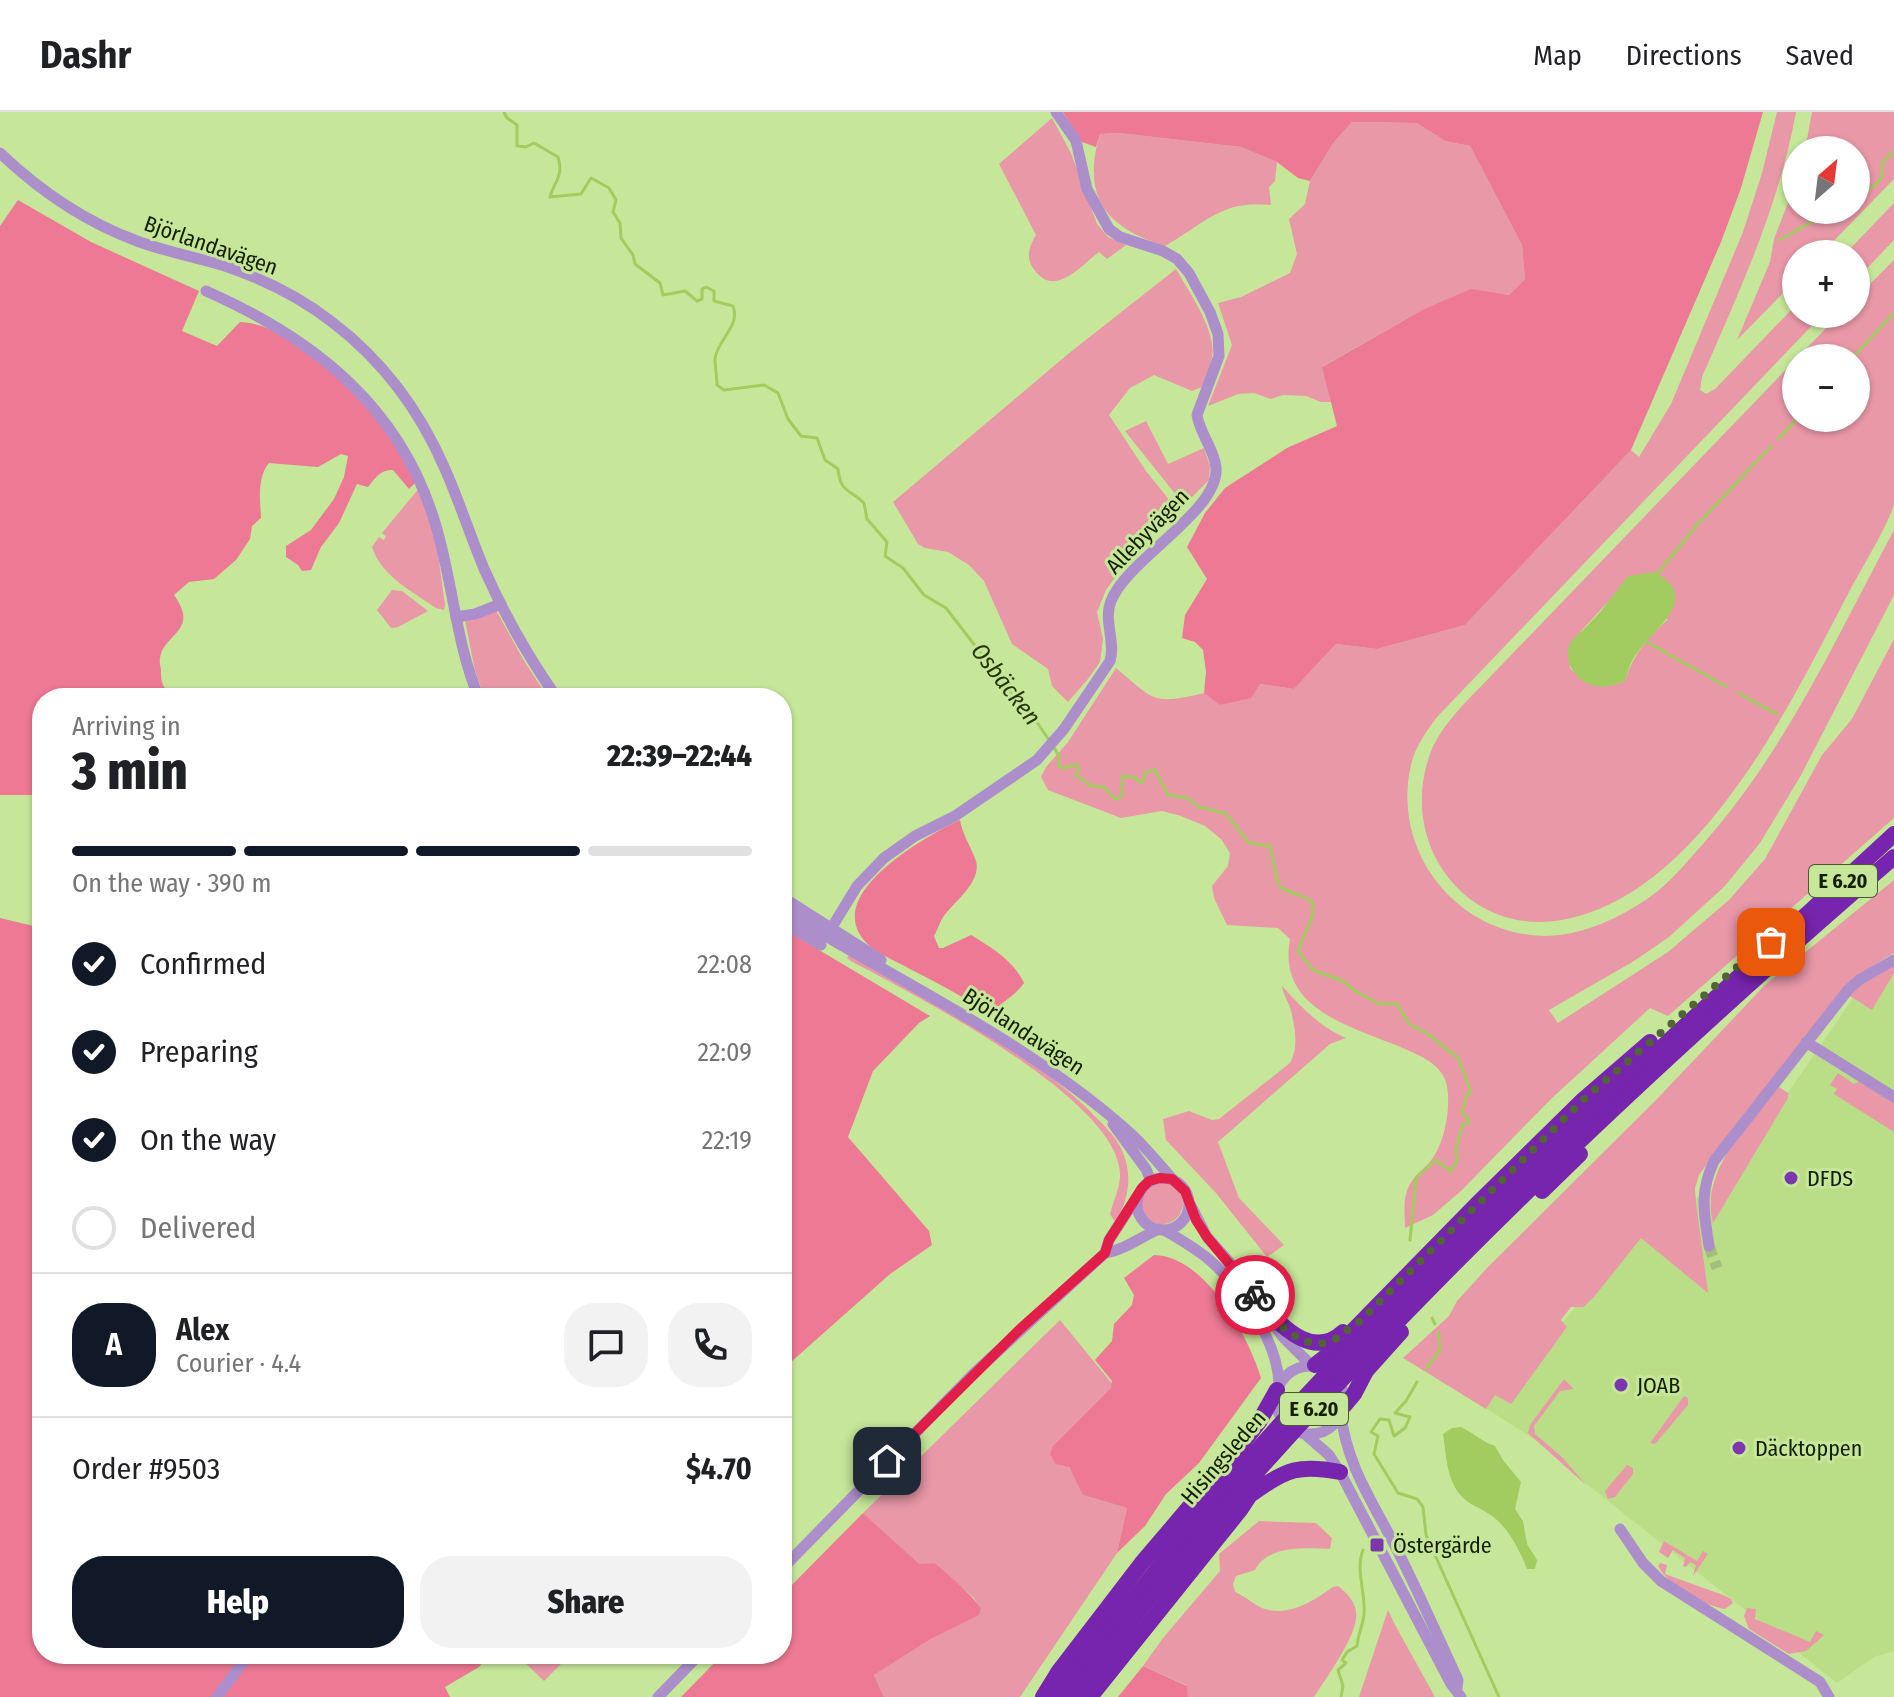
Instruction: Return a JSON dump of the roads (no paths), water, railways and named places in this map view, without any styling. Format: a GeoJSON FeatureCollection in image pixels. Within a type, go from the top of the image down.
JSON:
{"type":"FeatureCollection","features":[{"type":"Feature","properties":{"kind":"highway","name":"Hisingsleden"},"geometry":{"type":"LineString","coordinates":[[1058,1697],[1192,1536],[1545,1164],[1648,1074],[1796,933],[1894,834]]}},
{"type":"Feature","properties":{"kind":"highway","name":"Hisingsleden"},"geometry":{"type":"LineString","coordinates":[[1796,933],[1894,857]]}},
{"type":"Feature","properties":{"kind":"highway"},"geometry":{"type":"LineString","coordinates":[[1313,1365],[1334,1350],[1583,1100],[1751,955],[1796,933]]}},
{"type":"Feature","properties":{"kind":"highway"},"geometry":{"type":"LineString","coordinates":[[1342,1410],[1366,1371],[1415,1318],[1500,1231],[1731,1009],[1796,933]]}},
{"type":"Feature","properties":{"kind":"highway"},"geometry":{"type":"LineString","coordinates":[[1264,1308],[1292,1335],[1317,1343],[1332,1341],[1358,1323]]}},
{"type":"Feature","properties":{"kind":"highway"},"geometry":{"type":"LineString","coordinates":[[1043,1697],[1059,1671],[1141,1564],[1259,1422],[1278,1387]]}},
{"type":"Feature","properties":{"kind":"highway"},"geometry":{"type":"LineString","coordinates":[[1090,1697],[1272,1465],[1303,1433]]}},
{"type":"Feature","properties":{"kind":"highway"},"geometry":{"type":"LineString","coordinates":[[1252,1494],[1287,1471],[1315,1467],[1340,1472]]}},
{"type":"Feature","properties":{"kind":"highway","name":"Hisingsleden"},"geometry":{"type":"LineString","coordinates":[[1073,1697],[1192,1536]]}},
{"type":"Feature","properties":{"kind":"street","name":"Allebyvägen"},"geometry":{"type":"LineString","coordinates":[[826,937],[857,886],[884,858],[915,836],[955,816],[1017,776],[1056,739],[1110,661],[1112,647],[1108,611],[1116,592],[1151,552],[1199,507],[1214,481],[1216,467],[1197,415],[1217,364],[1219,349],[1215,324],[1183,265],[1163,251],[1120,237],[1104,223],[1082,177],[1076,141],[1056,112]]}},
{"type":"Feature","properties":{"kind":"street","name":"Björlandavägen"},"geometry":{"type":"LineString","coordinates":[[0,153],[39,187],[78,213],[140,242],[256,278],[310,307],[348,335],[392,380],[429,435],[501,604],[550,688]]}},
{"type":"Feature","properties":{"kind":"street","name":"Björlandavägen"},"geometry":{"type":"LineString","coordinates":[[206,291],[271,323],[307,346],[354,386],[387,423],[410,460],[429,504],[476,688]]}},
{"type":"Feature","properties":{"kind":"street"},"geometry":{"type":"LineString","coordinates":[[456,617],[501,604]]}},
{"type":"Feature","properties":{"kind":"street","name":"Björlandavägen"},"geometry":{"type":"LineString","coordinates":[[792,906],[826,937]]}},
{"type":"Feature","properties":{"kind":"street","name":"Björlandavägen"},"geometry":{"type":"LineString","coordinates":[[792,916],[917,986],[1042,1062],[1127,1130],[1174,1181]]}},
{"type":"Feature","properties":{"kind":"street","name":"Björlandavägen"},"geometry":{"type":"LineString","coordinates":[[792,925],[826,937]]}},
{"type":"Feature","properties":{"kind":"street"},"geometry":{"type":"LineString","coordinates":[[1709,1246],[1702,1198],[1714,1161],[1806,1042],[1859,980],[1894,960]]}},
{"type":"Feature","properties":{"kind":"street"},"geometry":{"type":"LineString","coordinates":[[1806,1042],[1894,1097]]}},
{"type":"Feature","properties":{"kind":"street","name":"Björlandavägen"},"geometry":{"type":"LineString","coordinates":[[1106,1114],[1146,1169],[1151,1181]]}},
{"type":"Feature","properties":{"kind":"street"},"geometry":{"type":"LineString","coordinates":[[792,1559],[973,1374],[1105,1253],[1109,1240],[1142,1188],[1160,1178],[1174,1181],[1185,1191],[1207,1237],[1264,1308],[1282,1336],[1313,1365],[1330,1372],[1338,1380],[1343,1390],[1345,1444],[1361,1484],[1458,1680],[1459,1693]]}},
{"type":"Feature","properties":{"kind":"street"},"geometry":{"type":"LineString","coordinates":[[1137,1197],[1142,1220],[1205,1256],[1233,1287],[1277,1361],[1275,1402],[1280,1417],[1326,1451],[1340,1472],[1451,1684],[1459,1693]]}},
{"type":"Feature","properties":{"kind":"street"},"geometry":{"type":"LineString","coordinates":[[1105,1253],[1175,1226],[1184,1218],[1189,1202]]}},
{"type":"Feature","properties":{"kind":"street"},"geometry":{"type":"LineString","coordinates":[[1278,1387],[1293,1370],[1313,1365]]}},
{"type":"Feature","properties":{"kind":"street"},"geometry":{"type":"LineString","coordinates":[[1303,1433],[1326,1430],[1342,1410]]}},
{"type":"Feature","properties":{"kind":"street"},"geometry":{"type":"LineString","coordinates":[[1620,1529],[1643,1563],[1661,1581],[1820,1682],[1829,1697]]}},
{"type":"Feature","properties":{"kind":"street"},"geometry":{"type":"LineString","coordinates":[[217,1697],[242,1664]]}},
{"type":"Feature","properties":{"kind":"street"},"geometry":{"type":"LineString","coordinates":[[658,1697],[690,1664]]}},
{"type":"Feature","properties":{"kind":"waterway","name":"Osbäcken"},"geometry":{"type":"LineString","coordinates":[[504,112],[517,125],[517,146],[526,147],[534,143],[558,157],[559,174],[550,197],[581,194],[591,178],[609,188],[616,200],[613,212],[620,223],[621,238],[633,255],[635,264],[660,283],[663,295],[685,291],[697,301],[702,299],[702,289],[706,287],[714,291],[714,301],[733,306],[734,320],[715,359],[717,385],[724,390],[764,385],[778,393],[788,419],[801,436],[817,438],[825,460],[838,469],[844,487],[864,503],[867,519],[887,542],[885,556],[903,568],[924,595],[946,608],[1010,691],[1024,703],[1049,740]]}},
{"type":"Feature","properties":{"kind":"waterway"},"geometry":{"type":"LineString","coordinates":[[1870,188],[1881,176],[1882,163],[1894,151]]}},
{"type":"Feature","properties":{"kind":"waterway"},"geometry":{"type":"LineString","coordinates":[[1780,240],[1808,224]]}},
{"type":"Feature","properties":{"kind":"waterway"},"geometry":{"type":"LineString","coordinates":[[1865,344],[1894,313]]}},
{"type":"Feature","properties":{"kind":"waterway"},"geometry":{"type":"LineString","coordinates":[[1778,439],[1785,432]]}},
{"type":"Feature","properties":{"kind":"waterway"},"geometry":{"type":"LineString","coordinates":[[1658,573],[1695,527],[1771,446]]}},
{"type":"Feature","properties":{"kind":"waterway"},"geometry":{"type":"LineString","coordinates":[[1647,642],[1727,687]]}},
{"type":"Feature","properties":{"kind":"waterway"},"geometry":{"type":"LineString","coordinates":[[1738,693],[1777,714]]}},
{"type":"Feature","properties":{"kind":"waterway","name":"Osbäcken"},"geometry":{"type":"LineString","coordinates":[[1053,746],[1059,756],[1059,767],[1076,764],[1079,769],[1076,775],[1091,786],[1104,787],[1115,799],[1122,796],[1122,776],[1134,777],[1142,783],[1146,772],[1155,770],[1168,795],[1188,798],[1197,806],[1226,814],[1249,843],[1270,846],[1278,884],[1313,903],[1312,917],[1298,951],[1313,970],[1343,981],[1380,1004],[1397,1004],[1409,1024],[1428,1034],[1458,1058],[1471,1092],[1466,1096],[1462,1113],[1469,1123],[1463,1124],[1456,1147],[1457,1162],[1450,1171],[1436,1160],[1416,1178],[1410,1240]]}},
{"type":"Feature","properties":{"kind":"waterway","name":"Osbäcken"},"geometry":{"type":"LineString","coordinates":[[1432,1318],[1435,1324]]}},
{"type":"Feature","properties":{"kind":"waterway","name":"Osbäcken"},"geometry":{"type":"LineString","coordinates":[[1426,1369],[1440,1350],[1438,1332]]}},
{"type":"Feature","properties":{"kind":"waterway","name":"Osbäcken"},"geometry":{"type":"LineString","coordinates":[[1417,1382],[1395,1413],[1410,1417],[1405,1428],[1394,1436],[1389,1420],[1380,1419],[1371,1432],[1378,1436],[1374,1454],[1398,1493],[1417,1499],[1423,1507],[1426,1535],[1499,1697]]}},
{"type":"Feature","properties":{"kind":"waterway"},"geometry":{"type":"LineString","coordinates":[[1341,1697],[1343,1686],[1338,1670],[1346,1663],[1342,1660],[1347,1652],[1357,1646],[1363,1618],[1360,1565],[1363,1550]]}},
{"type":"Feature","properties":{"kind":"tunnel"},"geometry":{"type":"LineString","coordinates":[[1709,1246],[1717,1268]]}},
{"type":"Feature","properties":{"kind":"place","name":"DFDS"},"geometry":{"type":"Point","coordinates":[1791,1178]}},
{"type":"Feature","properties":{"kind":"place","name":"JOAB"},"geometry":{"type":"Point","coordinates":[1621,1385]}},
{"type":"Feature","properties":{"kind":"place","name":"Däcktoppen"},"geometry":{"type":"Point","coordinates":[1739,1448]}},
{"type":"Feature","properties":{"kind":"place","name":"Östergärde"},"geometry":{"type":"Point","coordinates":[1377,1545]}}]}
